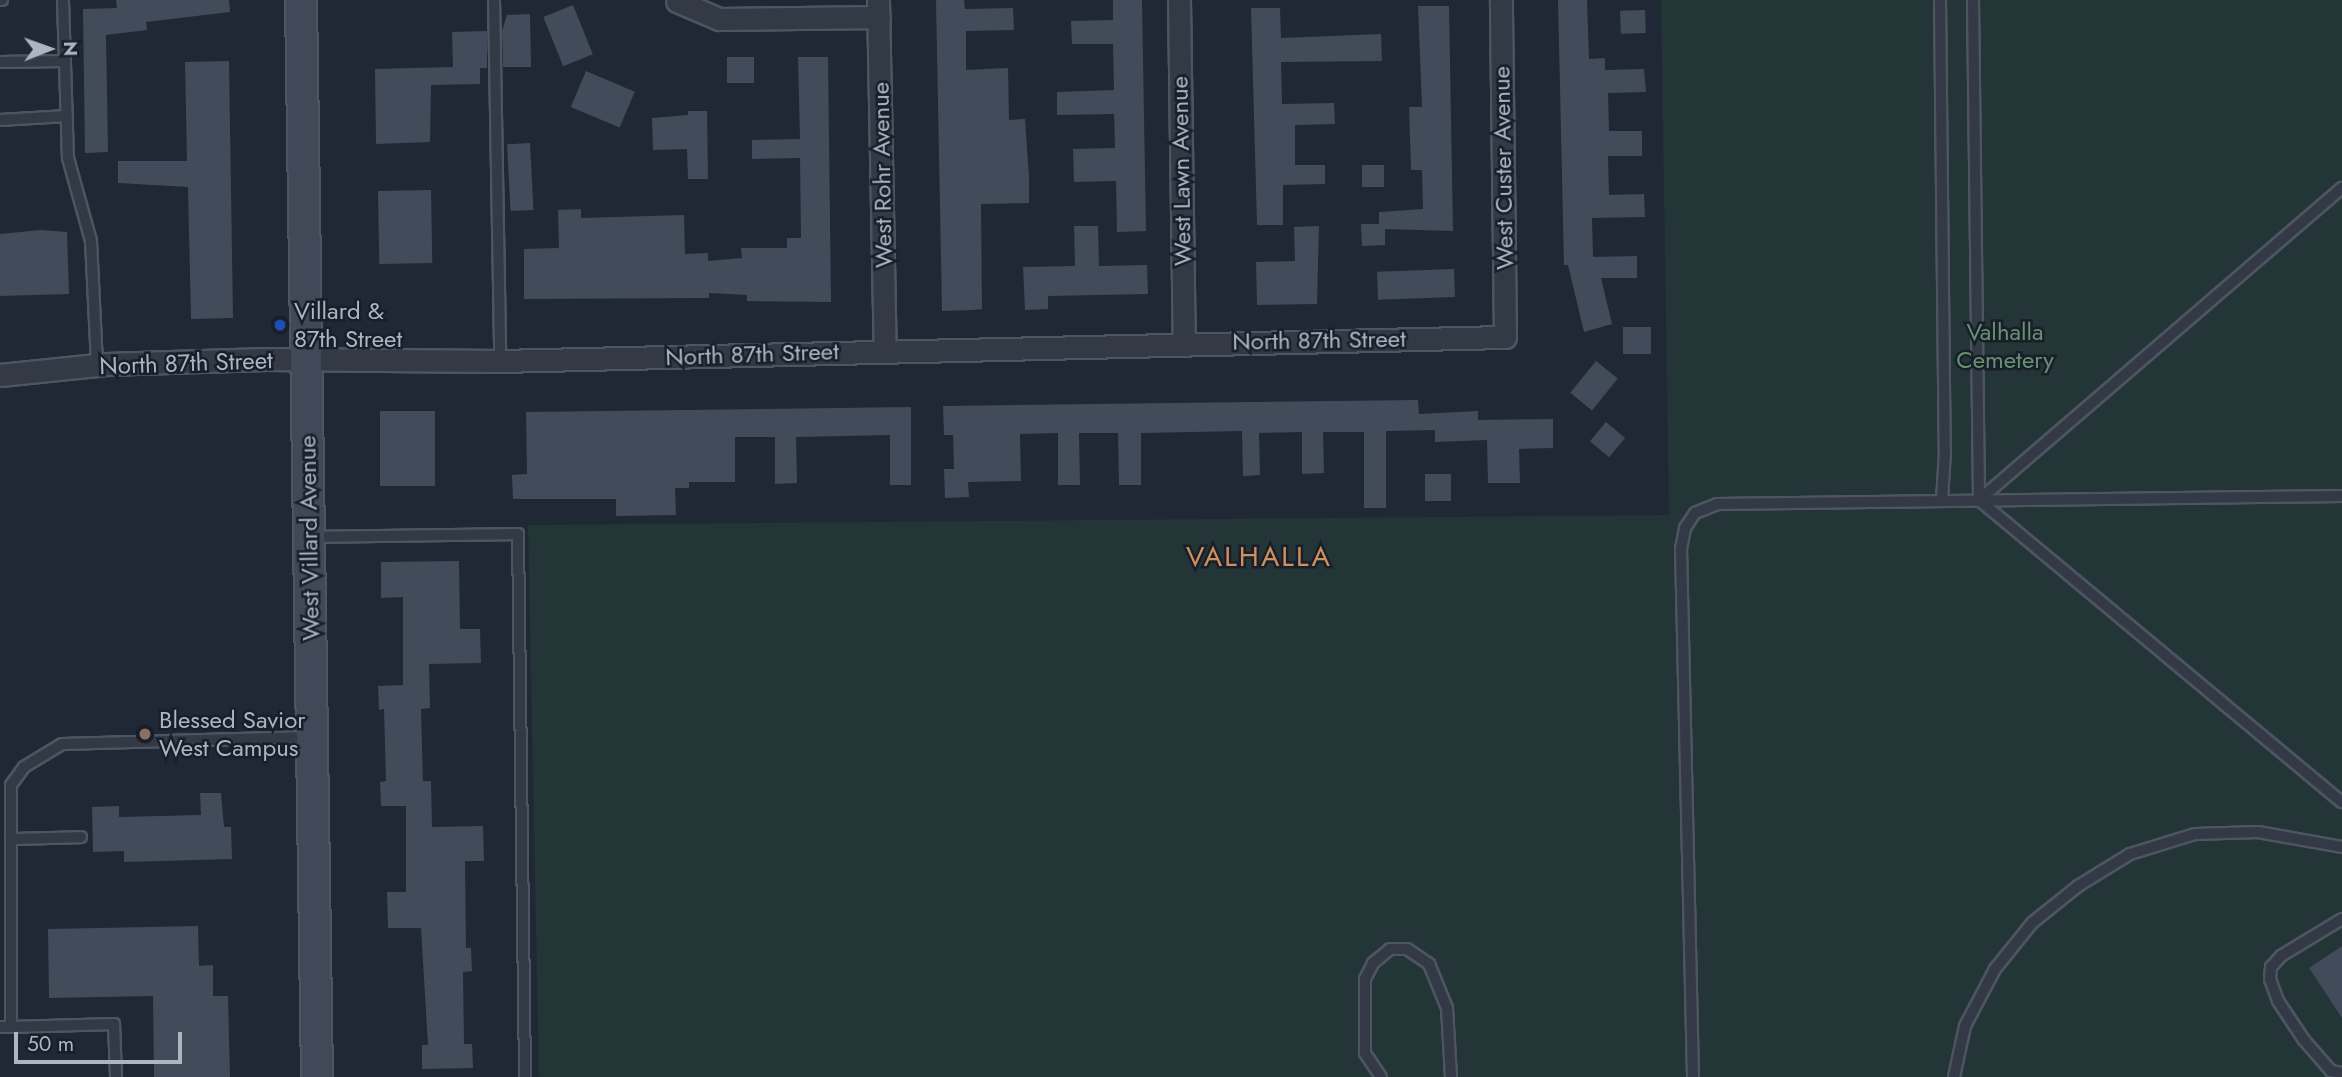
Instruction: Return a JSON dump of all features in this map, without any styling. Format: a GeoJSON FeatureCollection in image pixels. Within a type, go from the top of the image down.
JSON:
{"type":"FeatureCollection","features":[{"type":"Feature","properties":{"kind":"street","name":"West Villard Avenue"},"geometry":{"type":"LineString","coordinates":[[301,0],[317,1077]]}},
{"type":"Feature","properties":{"kind":"street","name":"West Lawn Avenue"},"geometry":{"type":"LineString","coordinates":[[1179,0],[1184,343]]}},
{"type":"Feature","properties":{"kind":"street","name":"West Custer Avenue"},"geometry":{"type":"LineString","coordinates":[[1500,0],[1505,337]]}},
{"type":"Feature","properties":{"kind":"street"},"geometry":{"type":"LineString","coordinates":[[677,1],[719,19],[878,9]]}},
{"type":"Feature","properties":{"kind":"street","name":"West Rohr Avenue"},"geometry":{"type":"LineString","coordinates":[[878,9],[885,350]]}},
{"type":"Feature","properties":{"kind":"street","name":"North 87th Street"},"geometry":{"type":"LineString","coordinates":[[0,375],[97,365],[306,359],[500,361],[1505,337]]}},
{"type":"Feature","properties":{"kind":"lane"},"geometry":{"type":"LineString","coordinates":[[63,0],[68,158],[91,241],[97,365]]}},
{"type":"Feature","properties":{"kind":"lane"},"geometry":{"type":"LineString","coordinates":[[494,0],[500,361]]}},
{"type":"Feature","properties":{"kind":"lane"},"geometry":{"type":"LineString","coordinates":[[1940,0],[1945,452],[1942,500]]}},
{"type":"Feature","properties":{"kind":"lane"},"geometry":{"type":"LineString","coordinates":[[1973,0],[1979,500],[2342,802]]}},
{"type":"Feature","properties":{"kind":"lane"},"geometry":{"type":"LineString","coordinates":[[0,62],[65,61]]}},
{"type":"Feature","properties":{"kind":"lane"},"geometry":{"type":"LineString","coordinates":[[0,120],[66,116]]}},
{"type":"Feature","properties":{"kind":"lane"},"geometry":{"type":"LineString","coordinates":[[1979,500],[2342,188]]}},
{"type":"Feature","properties":{"kind":"lane"},"geometry":{"type":"LineString","coordinates":[[1693,1077],[1681,549],[1685,528],[1695,513],[1717,504],[2342,496]]}},
{"type":"Feature","properties":{"kind":"lane"},"geometry":{"type":"LineString","coordinates":[[309,537],[518,534],[525,1077]]}},
{"type":"Feature","properties":{"kind":"lane"},"geometry":{"type":"LineString","coordinates":[[116,1077],[114,1024],[6,1027],[11,785],[43,751],[62,744],[312,737]]}},
{"type":"Feature","properties":{"kind":"lane"},"geometry":{"type":"LineString","coordinates":[[1954,1077],[1965,1026],[1995,970],[2032,923],[2078,886],[2130,854],[2195,834],[2258,832],[2342,848]]}},
{"type":"Feature","properties":{"kind":"lane"},"geometry":{"type":"LineString","coordinates":[[11,839],[81,837]]}},
{"type":"Feature","properties":{"kind":"lane"},"geometry":{"type":"LineString","coordinates":[[2342,919],[2281,956],[2271,967],[2270,979],[2278,1001],[2304,1040],[2331,1071],[2342,1073]]}},
{"type":"Feature","properties":{"kind":"lane"},"geometry":{"type":"LineString","coordinates":[[1381,1077],[1365,1053],[1362,1006],[1365,979],[1373,962],[1390,949],[1407,949],[1429,964],[1447,1008],[1451,1077]]}},
{"type":"Feature","properties":{"kind":"green space","name":"Valhalla Cemetery"},"geometry":{"type":"Polygon","coordinates":[[[1661,0],[2342,0],[2342,1077],[539,1077],[528,525],[1669,515],[1661,0]]]}},
{"type":"Feature","properties":{"kind":"building"},"geometry":{"type":"Polygon","coordinates":[[[116,0],[229,0],[230,12],[146,22],[147,30],[106,35],[108,152],[85,153],[83,9],[117,8],[116,0]]]}},
{"type":"Feature","properties":{"kind":"building"},"geometry":{"type":"Polygon","coordinates":[[[936,0],[964,0],[965,9],[1013,8],[1014,30],[966,31],[966,70],[1008,68],[1009,120],[1025,119],[1029,177],[1029,203],[981,204],[982,309],[942,311],[936,0]]]}},
{"type":"Feature","properties":{"kind":"building"},"geometry":{"type":"Polygon","coordinates":[[[1113,0],[1142,0],[1146,231],[1117,232],[1116,181],[1074,182],[1073,149],[1115,148],[1114,114],[1057,115],[1057,92],[1114,90],[1113,44],[1072,44],[1071,21],[1113,20],[1113,0]]]}},
{"type":"Feature","properties":{"kind":"building"},"geometry":{"type":"Polygon","coordinates":[[[1558,0],[1587,0],[1589,59],[1605,58],[1605,70],[1644,69],[1646,92],[1608,93],[1609,131],[1642,131],[1642,156],[1608,156],[1609,195],[1644,194],[1645,217],[1592,218],[1593,257],[1637,256],[1637,278],[1601,278],[1612,324],[1584,332],[1568,265],[1564,265],[1558,0]]]}},
{"type":"Feature","properties":{"kind":"building"},"geometry":{"type":"Polygon","coordinates":[[[573,5],[593,54],[563,66],[543,17],[573,5]]]}},
{"type":"Feature","properties":{"kind":"building"},"geometry":{"type":"Polygon","coordinates":[[[1418,6],[1449,6],[1453,231],[1385,229],[1385,245],[1362,246],[1361,224],[1379,224],[1379,212],[1423,209],[1422,170],[1411,170],[1409,107],[1422,107],[1418,6]]]}},
{"type":"Feature","properties":{"kind":"building"},"geometry":{"type":"Polygon","coordinates":[[[1251,8],[1280,8],[1281,38],[1381,34],[1382,61],[1281,62],[1282,104],[1334,103],[1335,124],[1295,125],[1295,165],[1325,165],[1325,184],[1283,185],[1283,225],[1257,225],[1251,8]]]}},
{"type":"Feature","properties":{"kind":"building"},"geometry":{"type":"Polygon","coordinates":[[[1645,10],[1646,33],[1621,34],[1620,11],[1645,10]]]}},
{"type":"Feature","properties":{"kind":"building"},"geometry":{"type":"Polygon","coordinates":[[[530,14],[531,67],[503,67],[502,31],[507,15],[530,14]]]}},
{"type":"Feature","properties":{"kind":"building"},"geometry":{"type":"Polygon","coordinates":[[[487,31],[487,68],[480,68],[480,84],[431,85],[430,142],[376,144],[375,69],[453,67],[452,32],[487,31]]]}},
{"type":"Feature","properties":{"kind":"building"},"geometry":{"type":"Polygon","coordinates":[[[727,57],[754,57],[754,83],[727,83],[727,57]]]}},
{"type":"Feature","properties":{"kind":"building"},"geometry":{"type":"Polygon","coordinates":[[[798,57],[828,57],[831,302],[747,301],[747,295],[709,293],[709,298],[524,299],[524,249],[559,248],[558,210],[581,209],[581,218],[684,215],[685,254],[708,253],[708,261],[742,258],[741,248],[787,248],[787,238],[801,238],[800,158],[752,159],[752,140],[800,139],[798,57]]]}},
{"type":"Feature","properties":{"kind":"building"},"geometry":{"type":"Polygon","coordinates":[[[229,61],[233,318],[191,319],[188,187],[118,183],[118,161],[187,161],[185,62],[229,61]]]}},
{"type":"Feature","properties":{"kind":"building"},"geometry":{"type":"Polygon","coordinates":[[[586,71],[635,92],[620,128],[571,107],[586,71]]]}},
{"type":"Feature","properties":{"kind":"building"},"geometry":{"type":"Polygon","coordinates":[[[688,111],[707,111],[708,179],[688,179],[687,149],[653,150],[652,118],[688,115],[688,111]]]}},
{"type":"Feature","properties":{"kind":"building"},"geometry":{"type":"Polygon","coordinates":[[[530,143],[534,210],[511,211],[507,144],[530,143]]]}},
{"type":"Feature","properties":{"kind":"building"},"geometry":{"type":"Polygon","coordinates":[[[1362,165],[1384,165],[1384,187],[1362,187],[1362,165]]]}},
{"type":"Feature","properties":{"kind":"building"},"geometry":{"type":"Polygon","coordinates":[[[431,190],[432,263],[379,264],[378,191],[431,190]]]}},
{"type":"Feature","properties":{"kind":"building"},"geometry":{"type":"Polygon","coordinates":[[[1074,226],[1098,226],[1099,266],[1147,265],[1148,294],[1048,296],[1048,309],[1025,310],[1023,267],[1075,266],[1074,226]]]}},
{"type":"Feature","properties":{"kind":"building"},"geometry":{"type":"Polygon","coordinates":[[[1319,226],[1317,304],[1257,305],[1256,262],[1295,261],[1294,227],[1319,226]]]}},
{"type":"Feature","properties":{"kind":"building"},"geometry":{"type":"Polygon","coordinates":[[[41,230],[67,232],[69,294],[0,296],[0,234],[41,230]]]}},
{"type":"Feature","properties":{"kind":"building"},"geometry":{"type":"Polygon","coordinates":[[[1454,269],[1455,297],[1378,300],[1377,272],[1454,269]]]}},
{"type":"Feature","properties":{"kind":"building"},"geometry":{"type":"Polygon","coordinates":[[[1623,327],[1651,327],[1651,354],[1623,354],[1623,327]]]}},
{"type":"Feature","properties":{"kind":"building"},"geometry":{"type":"Polygon","coordinates":[[[1596,361],[1618,379],[1592,410],[1570,393],[1596,361]]]}},
{"type":"Feature","properties":{"kind":"building"},"geometry":{"type":"Polygon","coordinates":[[[1418,400],[1419,414],[1478,411],[1478,420],[1553,419],[1553,448],[1519,449],[1520,483],[1488,483],[1487,440],[1435,442],[1435,430],[1386,431],[1386,508],[1364,508],[1364,432],[1323,432],[1324,473],[1302,474],[1302,432],[1259,433],[1260,475],[1243,476],[1242,431],[1141,433],[1141,485],[1119,485],[1118,433],[1079,433],[1080,485],[1058,485],[1058,433],[1020,434],[1021,481],[968,482],[969,497],[945,498],[944,469],[954,469],[953,435],[944,435],[943,406],[1418,400]]]}},
{"type":"Feature","properties":{"kind":"building"},"geometry":{"type":"Polygon","coordinates":[[[911,407],[911,485],[890,485],[890,435],[796,437],[797,483],[775,484],[775,437],[735,437],[735,482],[689,482],[689,488],[675,488],[676,515],[616,516],[616,499],[513,499],[512,475],[527,474],[526,412],[911,407]]]}},
{"type":"Feature","properties":{"kind":"building"},"geometry":{"type":"Polygon","coordinates":[[[380,411],[435,411],[435,486],[380,486],[380,411]]]}},
{"type":"Feature","properties":{"kind":"building"},"geometry":{"type":"Polygon","coordinates":[[[1606,422],[1625,438],[1609,457],[1590,441],[1606,422]]]}},
{"type":"Feature","properties":{"kind":"building"},"geometry":{"type":"Polygon","coordinates":[[[1425,474],[1451,474],[1451,501],[1425,501],[1425,474]]]}},
{"type":"Feature","properties":{"kind":"building"},"geometry":{"type":"Polygon","coordinates":[[[459,561],[460,629],[480,629],[481,663],[429,664],[430,708],[421,709],[423,781],[431,781],[432,827],[483,826],[484,861],[465,861],[466,948],[471,948],[472,971],[463,972],[464,1044],[472,1044],[473,1068],[422,1069],[422,1045],[428,1045],[421,928],[388,928],[387,892],[406,892],[406,806],[381,806],[380,782],[386,781],[384,709],[379,710],[378,686],[403,685],[403,597],[381,598],[381,562],[459,561]]]}},
{"type":"Feature","properties":{"kind":"building"},"geometry":{"type":"Polygon","coordinates":[[[200,793],[221,793],[224,827],[231,827],[232,859],[124,862],[124,851],[93,852],[92,807],[119,806],[119,817],[201,815],[200,793]]]}},
{"type":"Feature","properties":{"kind":"building"},"geometry":{"type":"Polygon","coordinates":[[[198,926],[199,966],[213,965],[213,996],[228,996],[230,1077],[154,1077],[153,996],[49,998],[48,929],[198,926]]]}},
{"type":"Feature","properties":{"kind":"building"},"geometry":{"type":"Polygon","coordinates":[[[2342,946],[2342,1018],[2309,968],[2342,946]]]}},
{"type":"Feature","properties":{"kind":"place","name":"Villard & 87th Street"},"geometry":{"type":"Point","coordinates":[280,325]}},
{"type":"Feature","properties":{"kind":"place","name":"Blessed Savior West Campus"},"geometry":{"type":"Point","coordinates":[145,734]}},
{"type":"Feature","properties":{"kind":"district","name":"VALHALLA"},"geometry":{"type":"Point","coordinates":[1259,557]}}]}
